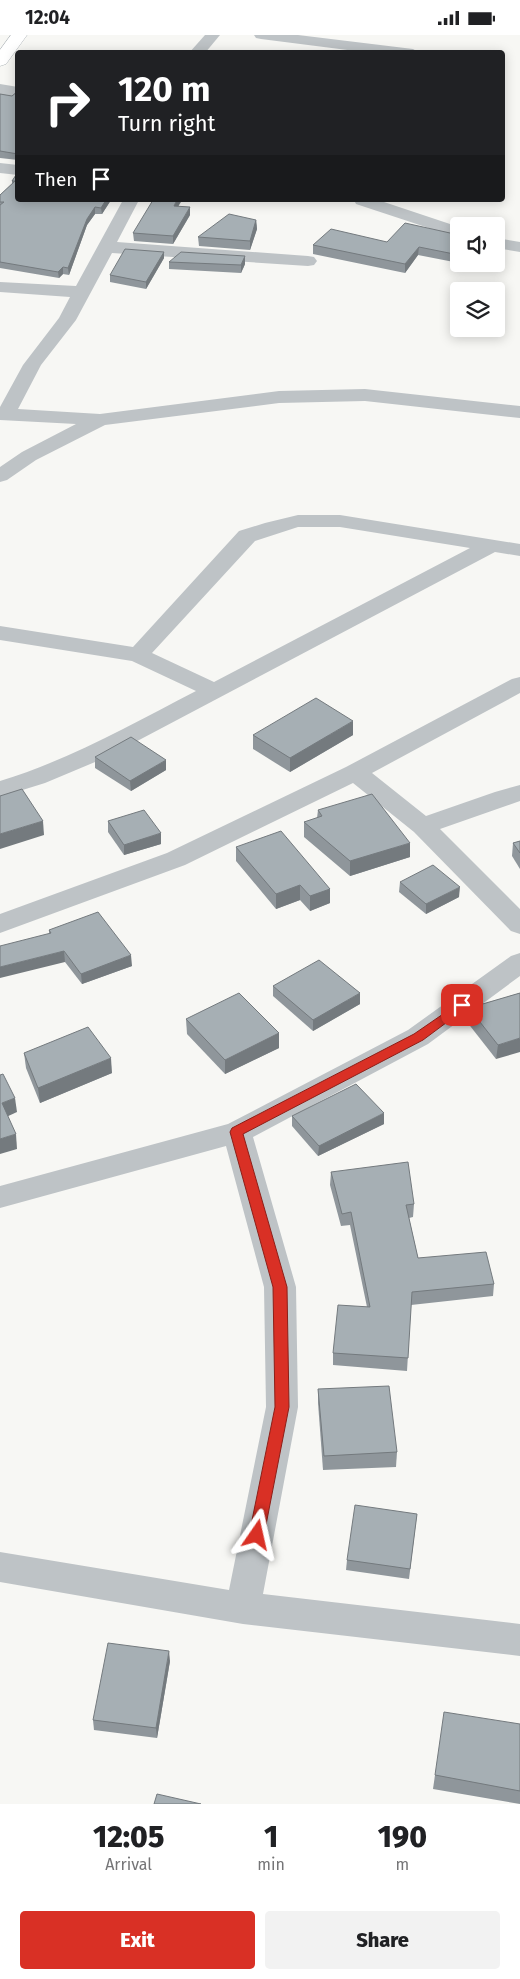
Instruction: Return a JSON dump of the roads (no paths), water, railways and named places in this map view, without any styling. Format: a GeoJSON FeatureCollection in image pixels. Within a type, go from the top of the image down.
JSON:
{"type":"FeatureCollection","features":[{"type":"Feature","properties":{"kind":"main road"},"geometry":{"type":"LineString","coordinates":[[0,61],[19,35]]}},
{"type":"Feature","properties":{"kind":"street"},"geometry":{"type":"LineString","coordinates":[[199,50],[213,35]]}},
{"type":"Feature","properties":{"kind":"street"},"geometry":{"type":"LineString","coordinates":[[261,35],[388,50]]}},
{"type":"Feature","properties":{"kind":"street"},"geometry":{"type":"LineString","coordinates":[[0,89],[15,91]]}},
{"type":"Feature","properties":{"kind":"street"},"geometry":{"type":"LineString","coordinates":[[0,168],[15,169]]}},
{"type":"Feature","properties":{"kind":"street"},"geometry":{"type":"LineString","coordinates":[[130,202],[68,320],[50,340],[32,365],[3,414],[100,420],[279,397],[365,395],[520,412]]}},
{"type":"Feature","properties":{"kind":"street"},"geometry":{"type":"LineString","coordinates":[[371,202],[421,213],[450,228]]}},
{"type":"Feature","properties":{"kind":"street"},"geometry":{"type":"LineString","coordinates":[[505,244],[520,247]]}},
{"type":"Feature","properties":{"kind":"street"},"geometry":{"type":"LineString","coordinates":[[107,247],[308,261]]}},
{"type":"Feature","properties":{"kind":"street"},"geometry":{"type":"LineString","coordinates":[[0,287],[82,293]]}},
{"type":"Feature","properties":{"kind":"street"},"geometry":{"type":"LineString","coordinates":[[0,476],[29,456],[100,420]]}},
{"type":"Feature","properties":{"kind":"street"},"geometry":{"type":"LineString","coordinates":[[138,655],[247,536],[272,527],[298,521],[340,521],[520,551]]}},
{"type":"Feature","properties":{"kind":"street"},"geometry":{"type":"LineString","coordinates":[[0,789],[36,778],[98,752],[213,690],[491,546]]}},
{"type":"Feature","properties":{"kind":"street"},"geometry":{"type":"LineString","coordinates":[[0,633],[138,655],[213,690]]}},
{"type":"Feature","properties":{"kind":"street"},"geometry":{"type":"LineString","coordinates":[[0,924],[176,859],[355,772],[520,685]]}},
{"type":"Feature","properties":{"kind":"street"},"geometry":{"type":"LineString","coordinates":[[355,772],[423,826],[520,925]]}},
{"type":"Feature","properties":{"kind":"street"},"geometry":{"type":"LineString","coordinates":[[423,826],[520,793]]}},
{"type":"Feature","properties":{"kind":"street"},"geometry":{"type":"LineString","coordinates":[[0,1197],[236,1132],[418,1037],[520,963]]}},
{"type":"Feature","properties":{"kind":"street"},"geometry":{"type":"LineString","coordinates":[[236,1132],[280,1287],[282,1407],[242,1608]]}},
{"type":"Feature","properties":{"kind":"street"},"geometry":{"type":"LineString","coordinates":[[0,1567],[242,1608],[520,1640]]}}]}
